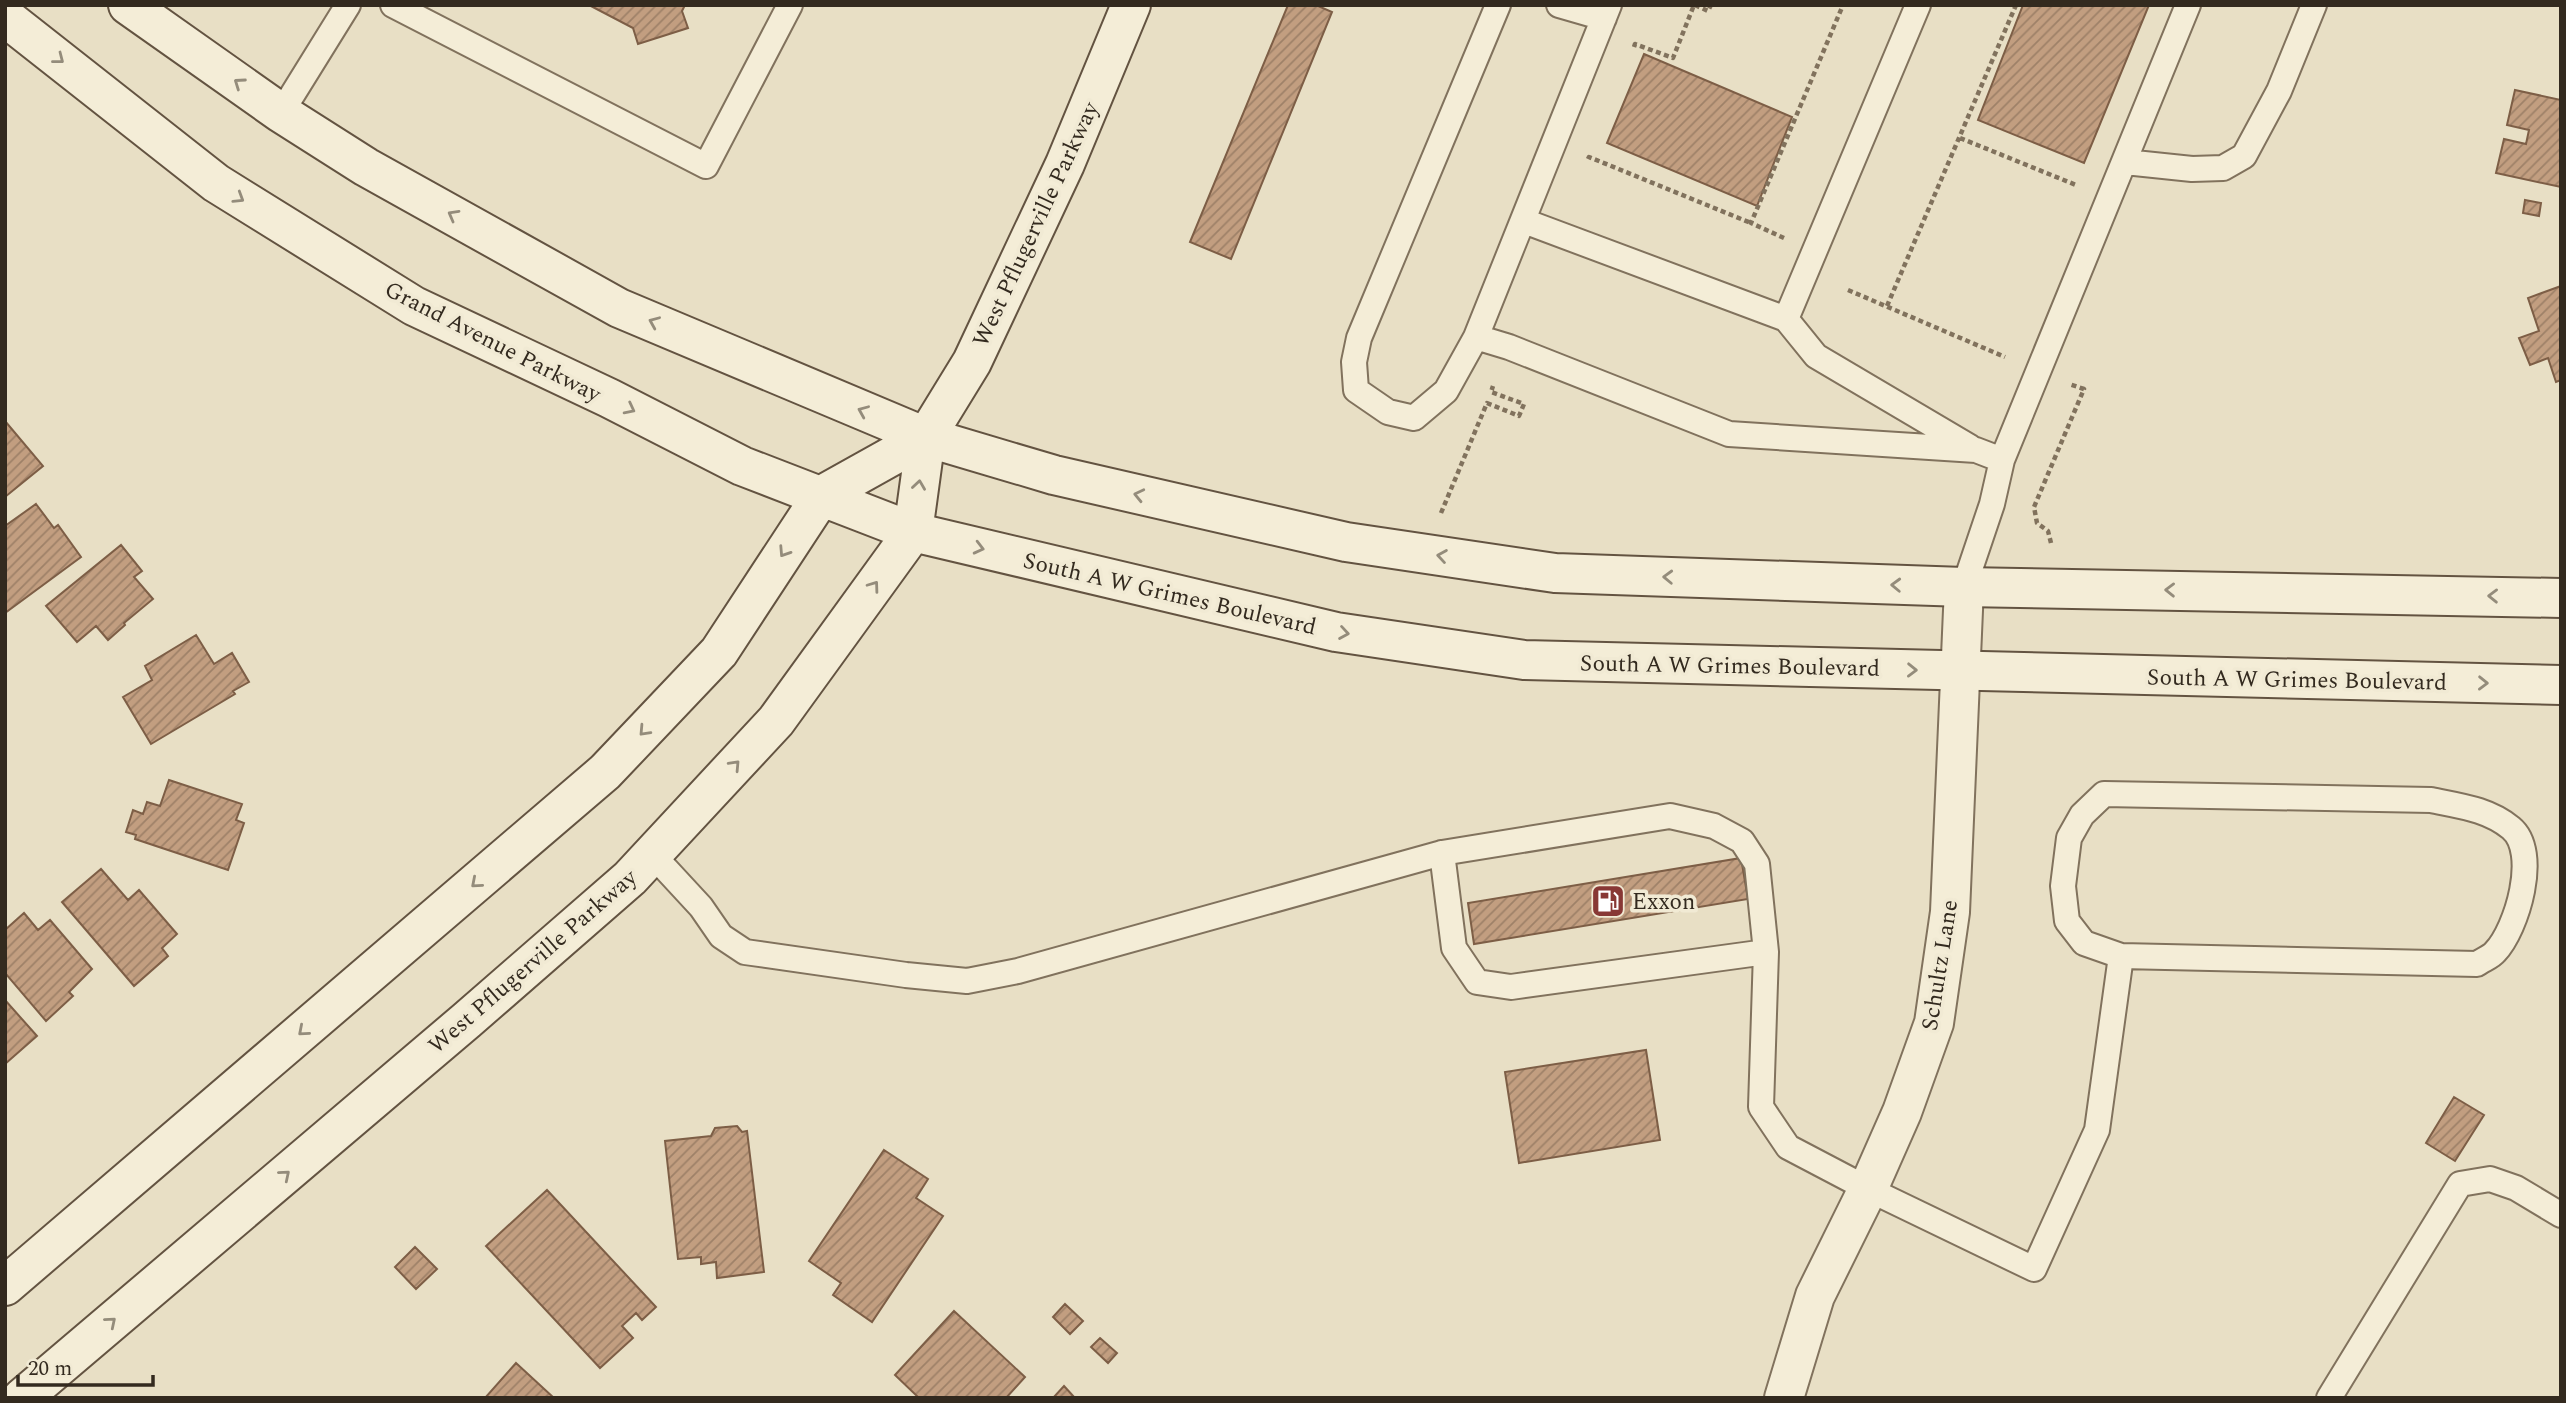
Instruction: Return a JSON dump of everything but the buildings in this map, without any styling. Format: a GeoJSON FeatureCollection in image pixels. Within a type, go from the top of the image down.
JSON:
{"type":"FeatureCollection","features":[{"type":"Feature","properties":{"kind":"main road"},"geometry":{"type":"LineString","coordinates":[[128,5],[281,113],[366,167],[619,308],[926,437],[1054,475],[1346,542],[1555,573],[1964,587],[2561,598]]}},
{"type":"Feature","properties":{"kind":"main road","name":"West Pflugerville Parkway"},"geometry":{"type":"LineString","coordinates":[[22,1398],[630,878],[776,721],[913,532],[926,437],[972,362],[1065,164],[1131,5]]}},
{"type":"Feature","properties":{"kind":"main road","name":"Grand Avenue Parkway"},"geometry":{"type":"LineString","coordinates":[[5,16],[216,183],[414,306],[609,398],[742,466],[913,532]]}},
{"type":"Feature","properties":{"kind":"main road","name":"West Pflugerville Parkway"},"geometry":{"type":"LineString","coordinates":[[5,1286],[604,772],[719,652],[822,495],[926,437]]}},
{"type":"Feature","properties":{"kind":"main road","name":"South A W Grimes Boulevard"},"geometry":{"type":"LineString","coordinates":[[913,532],[1336,632],[1524,660],[2561,685]]}},
{"type":"Feature","properties":{"kind":"main road","name":"Schultz Lane"},"geometry":{"type":"LineString","coordinates":[[1784,1398],[1815,1296],[1868,1189],[1902,1112],[1934,1023],[1950,912],[1964,587]]}},
{"type":"Feature","properties":{"kind":"lane"},"geometry":{"type":"LineString","coordinates":[[281,113],[348,5]]}},
{"type":"Feature","properties":{"kind":"lane"},"geometry":{"type":"LineString","coordinates":[[393,5],[426,13],[706,166],[790,5]]}},
{"type":"Feature","properties":{"kind":"lane"},"geometry":{"type":"LineString","coordinates":[[1498,5],[1359,338],[1354,362],[1356,390],[1388,412],[1414,418],[1446,391],[1476,337],[1606,12],[1559,5]]}},
{"type":"Feature","properties":{"kind":"lane"},"geometry":{"type":"LineString","coordinates":[[1786,319],[1918,5]]}},
{"type":"Feature","properties":{"kind":"lane"},"geometry":{"type":"LineString","coordinates":[[1964,587],[1993,504],[2002,460],[2188,5]]}},
{"type":"Feature","properties":{"kind":"lane"},"geometry":{"type":"LineString","coordinates":[[2125,162],[2192,169],[2223,168],[2244,156],[2278,91],[2314,5]]}},
{"type":"Feature","properties":{"kind":"lane"},"geometry":{"type":"LineString","coordinates":[[1524,221],[1786,319],[1816,356],[1976,450],[2002,460]]}},
{"type":"Feature","properties":{"kind":"lane"},"geometry":{"type":"LineString","coordinates":[[1476,337],[1509,347],[1729,434],[1976,450]]}},
{"type":"Feature","properties":{"kind":"lane"},"geometry":{"type":"LineString","coordinates":[[2104,794],[2431,800],[2483,811],[2514,830],[2526,857],[2520,907],[2495,952],[2477,964],[2121,956],[2084,943],[2067,921],[2063,886],[2069,838],[2082,815],[2104,794]]}},
{"type":"Feature","properties":{"kind":"lane"},"geometry":{"type":"LineString","coordinates":[[652,854],[701,907],[721,936],[744,952],[967,981],[1018,971],[1441,853],[1670,816],[1714,826],[1742,841],[1757,864],[1766,953],[1761,1107],[1788,1147],[2034,1269],[2097,1130],[2121,956]]}},
{"type":"Feature","properties":{"kind":"lane"},"geometry":{"type":"LineString","coordinates":[[1441,853],[1454,948],[1477,982],[1511,987],[1766,953]]}},
{"type":"Feature","properties":{"kind":"lane"},"geometry":{"type":"LineString","coordinates":[[2329,1398],[2460,1184],[2490,1179],[2516,1188],[2561,1215]]}},
{"type":"Feature","properties":{"kind":"path"},"geometry":{"type":"LineString","coordinates":[[1630,56],[1635,44],[1673,58],[1694,5],[1709,10],[1710,5]]}},
{"type":"Feature","properties":{"kind":"path"},"geometry":{"type":"LineString","coordinates":[[1751,223],[1843,5]]}},
{"type":"Feature","properties":{"kind":"path"},"geometry":{"type":"LineString","coordinates":[[1887,306],[2015,5]]}},
{"type":"Feature","properties":{"kind":"path"},"geometry":{"type":"LineString","coordinates":[[1960,138],[2081,188]]}},
{"type":"Feature","properties":{"kind":"path"},"geometry":{"type":"LineString","coordinates":[[1584,169],[1589,157],[1787,239]]}},
{"type":"Feature","properties":{"kind":"path"},"geometry":{"type":"LineString","coordinates":[[1848,290],[2013,360]]}},
{"type":"Feature","properties":{"kind":"path"},"geometry":{"type":"LineString","coordinates":[[2051,542],[2048,531],[2037,523],[2034,507],[2084,389],[2067,383]]}},
{"type":"Feature","properties":{"kind":"path"},"geometry":{"type":"LineString","coordinates":[[1441,513],[1487,403],[1519,416],[1524,404],[1491,392],[1493,386]]}},
{"type":"Feature","properties":{"kind":"place","name":"Exxon"},"geometry":{"type":"Point","coordinates":[1608,901]}}]}
